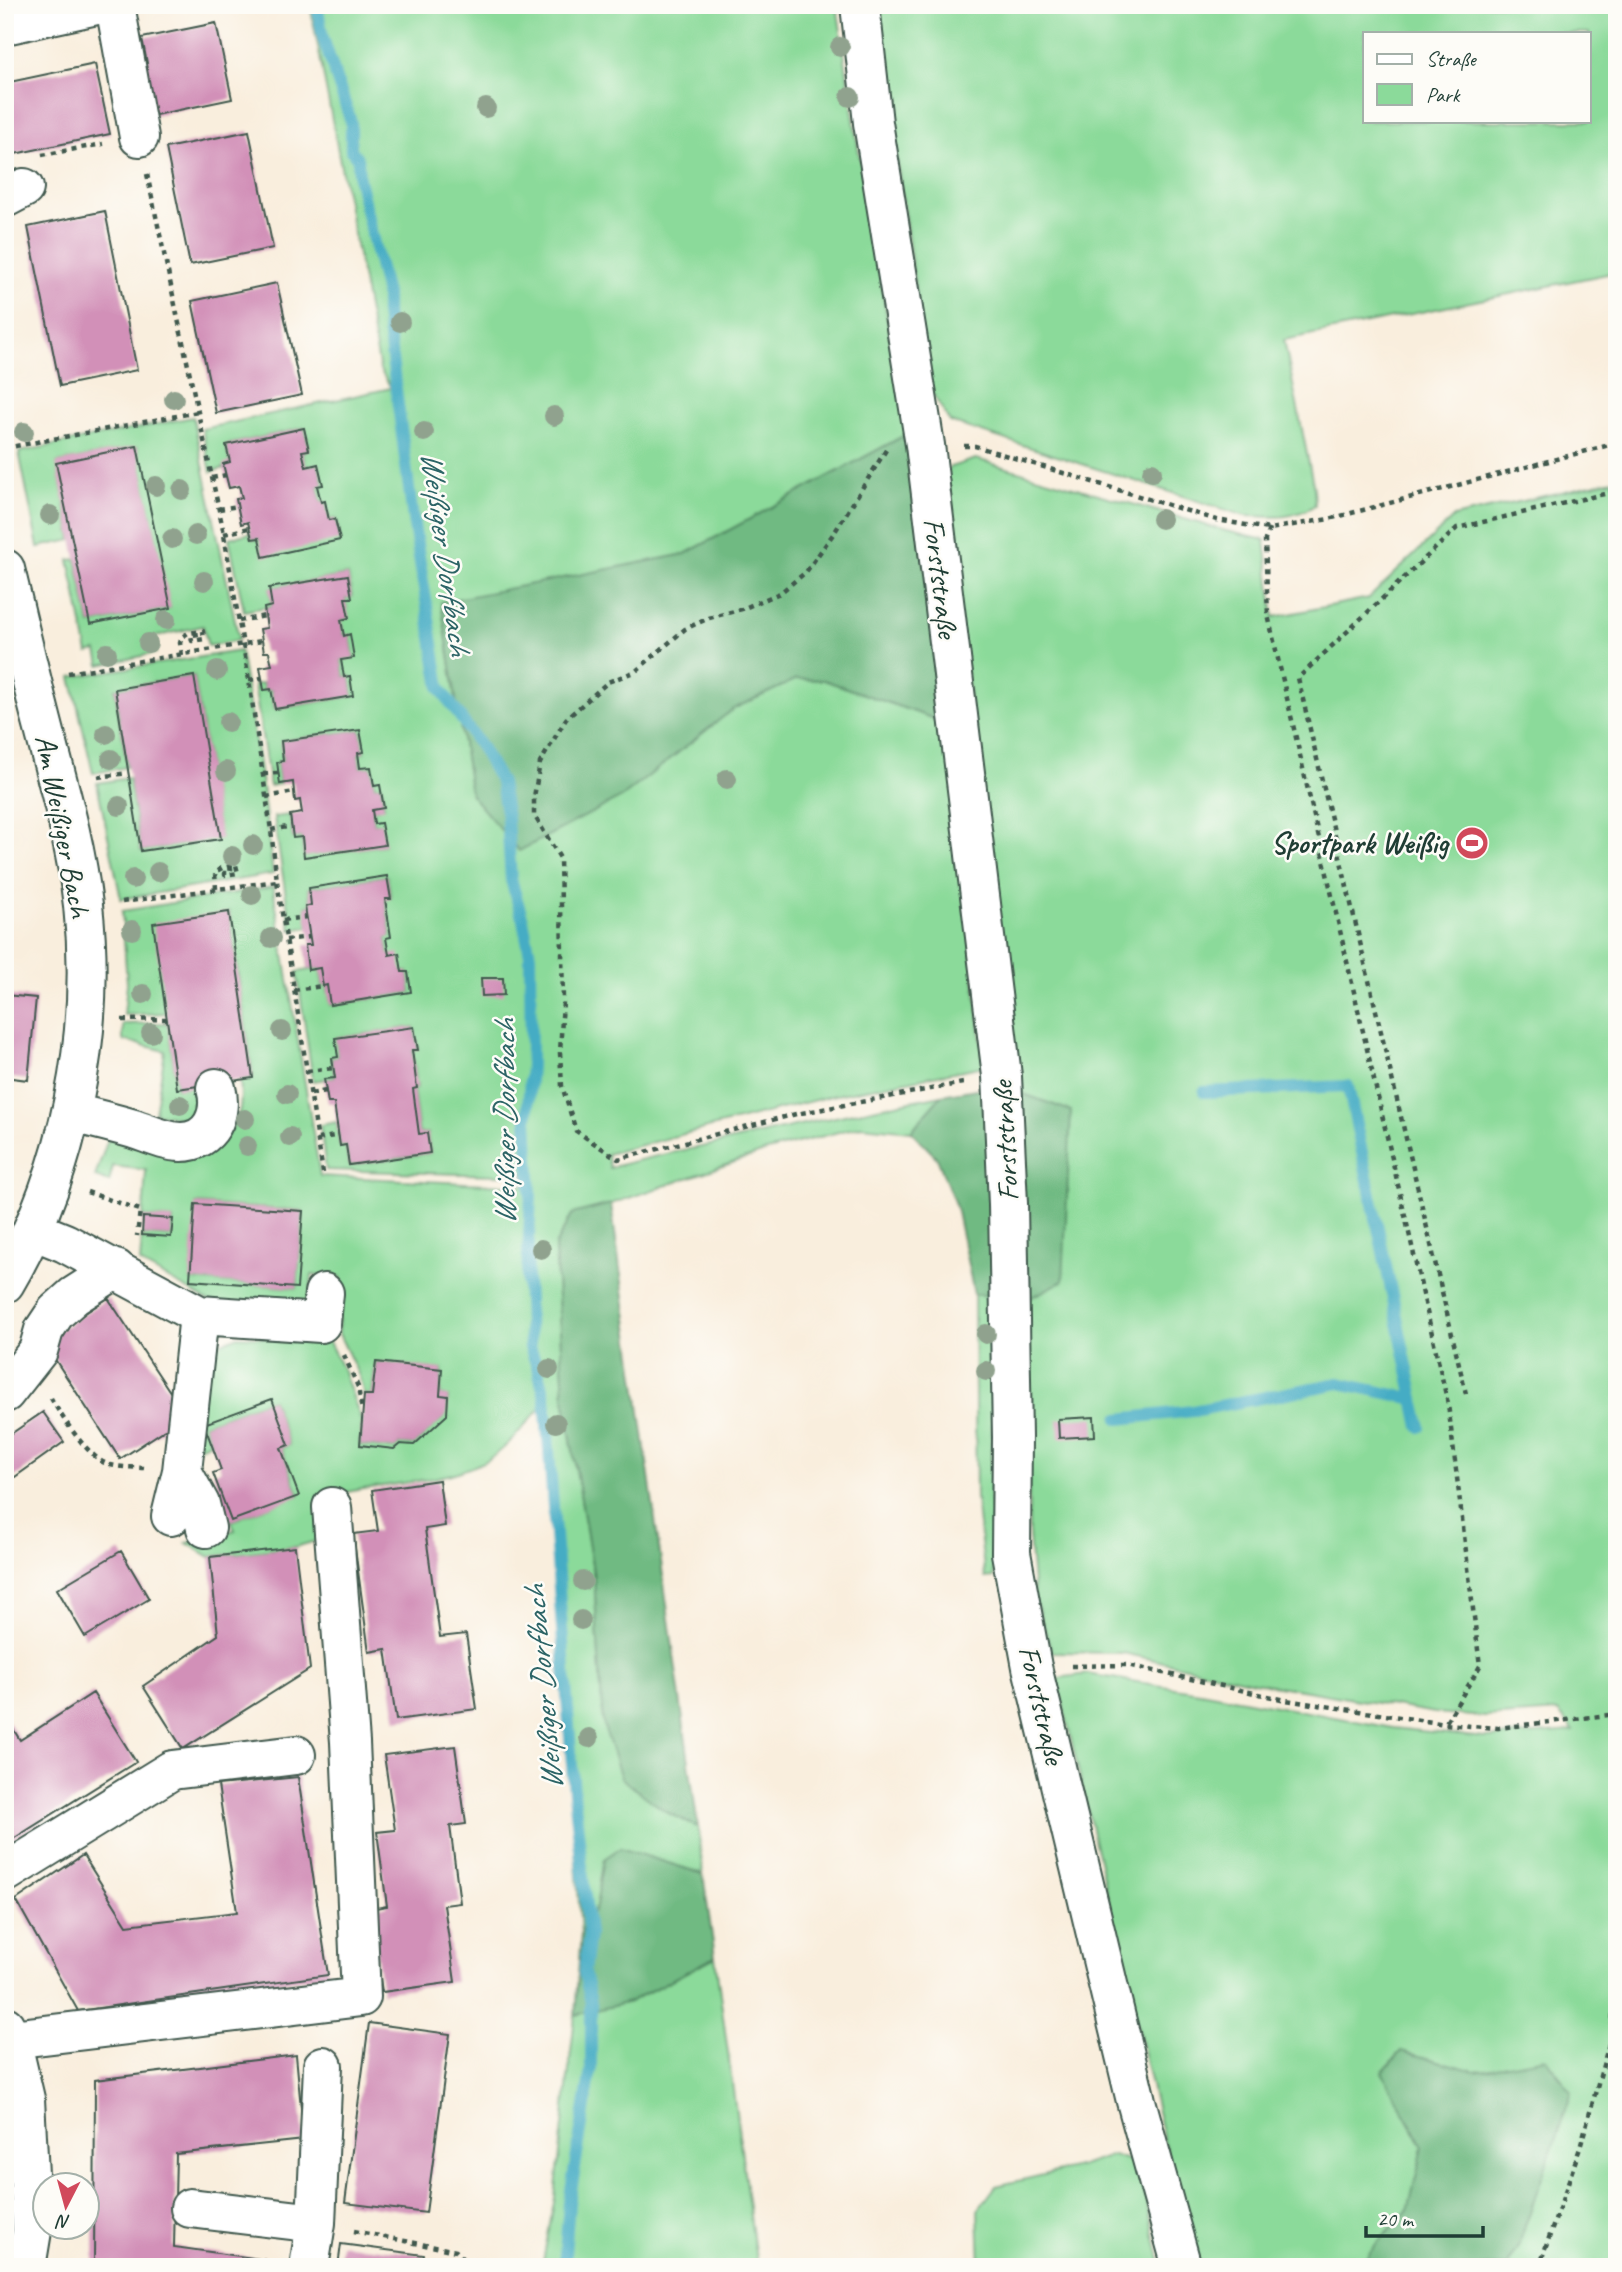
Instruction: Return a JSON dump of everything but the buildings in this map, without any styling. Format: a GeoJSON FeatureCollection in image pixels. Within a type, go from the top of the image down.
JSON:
{"type":"FeatureCollection","features":[{"type":"Feature","properties":{"kind":"street"},"geometry":{"type":"LineString","coordinates":[[5,25],[97,5]]}},
{"type":"Feature","properties":{"kind":"street"},"geometry":{"type":"LineString","coordinates":[[115,5],[139,137]]}},
{"type":"Feature","properties":{"kind":"street","name":"Forststraße"},"geometry":{"type":"LineString","coordinates":[[860,5],[873,123],[923,434],[1002,1076],[1009,1217],[1012,1437],[1010,1553],[1032,1667],[1136,2101],[1181,2267]]}},
{"type":"Feature","properties":{"kind":"street","name":"Am Weißiger Bach"},"geometry":{"type":"LineString","coordinates":[[5,569],[68,820],[83,905],[86,979],[81,1058],[69,1127],[33,1230],[5,1283]]}},
{"type":"Feature","properties":{"kind":"street"},"geometry":{"type":"LineString","coordinates":[[72,1112],[173,1142],[185,1142],[197,1139],[214,1123],[219,1100],[216,1088]]}},
{"type":"Feature","properties":{"kind":"street"},"geometry":{"type":"LineString","coordinates":[[33,1230],[65,1243],[199,1315],[323,1308]]}},
{"type":"Feature","properties":{"kind":"street"},"geometry":{"type":"LineString","coordinates":[[5,1393],[38,1351],[44,1330],[56,1312],[74,1296],[125,1274]]}},
{"type":"Feature","properties":{"kind":"street"},"geometry":{"type":"LineString","coordinates":[[170,1516],[182,1471],[199,1315]]}},
{"type":"Feature","properties":{"kind":"street"},"geometry":{"type":"LineString","coordinates":[[182,1471],[200,1504],[206,1528]]}},
{"type":"Feature","properties":{"kind":"street"},"geometry":{"type":"LineString","coordinates":[[26,2267],[32,2231],[25,2099],[8,2033],[361,1997],[350,1742],[332,1507]]}},
{"type":"Feature","properties":{"kind":"street"},"geometry":{"type":"LineString","coordinates":[[5,1873],[172,1770],[296,1755]]}},
{"type":"Feature","properties":{"kind":"street"},"geometry":{"type":"LineString","coordinates":[[309,2267],[316,2223],[323,2066]]}},
{"type":"Feature","properties":{"kind":"street"},"geometry":{"type":"LineString","coordinates":[[190,2208],[316,2223]]}},
{"type":"Feature","properties":{"kind":"path"},"geometry":{"type":"LineString","coordinates":[[20,181],[139,137],[224,534],[249,680],[277,881],[323,1172]]}},
{"type":"Feature","properties":{"kind":"path"},"geometry":{"type":"LineString","coordinates":[[5,447],[198,412]]}},
{"type":"Feature","properties":{"kind":"path"},"geometry":{"type":"LineString","coordinates":[[1002,1076],[796,1114],[618,1159],[576,1131],[562,1086],[560,1053],[563,1001],[560,859],[534,815],[534,796],[540,763],[566,719],[608,682],[636,671],[685,629],[780,593],[806,572],[836,530],[882,454],[900,433],[923,434],[975,446],[1217,520],[1269,529],[1329,519],[1617,443]]}},
{"type":"Feature","properties":{"kind":"path"},"geometry":{"type":"LineString","coordinates":[[212,478],[226,475]]}},
{"type":"Feature","properties":{"kind":"path"},"geometry":{"type":"LineString","coordinates":[[1466,1394],[1298,678],[1457,528],[1617,491]]}},
{"type":"Feature","properties":{"kind":"path"},"geometry":{"type":"LineString","coordinates":[[219,509],[238,506]]}},
{"type":"Feature","properties":{"kind":"path"},"geometry":{"type":"LineString","coordinates":[[224,534],[249,528]]}},
{"type":"Feature","properties":{"kind":"path"},"geometry":{"type":"LineString","coordinates":[[1269,529],[1265,540],[1268,615],[1448,1404],[1480,1666],[1445,1724]]}},
{"type":"Feature","properties":{"kind":"path"},"geometry":{"type":"LineString","coordinates":[[239,621],[265,616]]}},
{"type":"Feature","properties":{"kind":"path"},"geometry":{"type":"LineString","coordinates":[[182,655],[182,637],[188,633],[203,631],[204,639],[192,641],[191,635],[200,634]]}},
{"type":"Feature","properties":{"kind":"path"},"geometry":{"type":"LineString","coordinates":[[64,673],[262,641]]}},
{"type":"Feature","properties":{"kind":"path"},"geometry":{"type":"LineString","coordinates":[[249,680],[262,678]]}},
{"type":"Feature","properties":{"kind":"path"},"geometry":{"type":"LineString","coordinates":[[91,778],[128,773]]}},
{"type":"Feature","properties":{"kind":"path"},"geometry":{"type":"LineString","coordinates":[[263,774],[278,773]]}},
{"type":"Feature","properties":{"kind":"path"},"geometry":{"type":"LineString","coordinates":[[266,797],[294,792]]}},
{"type":"Feature","properties":{"kind":"path"},"geometry":{"type":"LineString","coordinates":[[271,830],[292,826]]}},
{"type":"Feature","properties":{"kind":"path"},"geometry":{"type":"LineString","coordinates":[[216,889],[215,872],[236,865],[238,873],[225,875],[225,869],[234,868]]}},
{"type":"Feature","properties":{"kind":"path"},"geometry":{"type":"LineString","coordinates":[[118,903],[277,881]]}},
{"type":"Feature","properties":{"kind":"path"},"geometry":{"type":"LineString","coordinates":[[283,919],[307,917]]}},
{"type":"Feature","properties":{"kind":"path"},"geometry":{"type":"LineString","coordinates":[[286,940],[310,937]]}},
{"type":"Feature","properties":{"kind":"path"},"geometry":{"type":"LineString","coordinates":[[294,990],[323,986]]}},
{"type":"Feature","properties":{"kind":"path"},"geometry":{"type":"LineString","coordinates":[[120,1020],[167,1018]]}},
{"type":"Feature","properties":{"kind":"path"},"geometry":{"type":"LineString","coordinates":[[307,1072],[334,1068]]}},
{"type":"Feature","properties":{"kind":"path"},"geometry":{"type":"LineString","coordinates":[[311,1094],[326,1091]]}},
{"type":"Feature","properties":{"kind":"path"},"geometry":{"type":"LineString","coordinates":[[318,1139],[339,1135]]}},
{"type":"Feature","properties":{"kind":"path"},"geometry":{"type":"LineString","coordinates":[[87,1192],[140,1210],[125,1274]]}},
{"type":"Feature","properties":{"kind":"path"},"geometry":{"type":"LineString","coordinates":[[323,1308],[358,1387],[362,1411]]}},
{"type":"Feature","properties":{"kind":"path"},"geometry":{"type":"LineString","coordinates":[[38,1351],[40,1376],[55,1406],[90,1451],[103,1463],[182,1471]]}},
{"type":"Feature","properties":{"kind":"path"},"geometry":{"type":"LineString","coordinates":[[1032,1667],[1127,1665],[1286,1700],[1445,1724],[1498,1728],[1614,1714],[1617,1756]]}},
{"type":"Feature","properties":{"kind":"path"},"geometry":{"type":"LineString","coordinates":[[1537,2267],[1580,2148],[1610,2040],[1617,1975]]}},
{"type":"Feature","properties":{"kind":"path"},"geometry":{"type":"LineString","coordinates":[[316,2223],[456,2251],[472,2267]]}},
{"type":"Feature","properties":{"kind":"green space"},"geometry":{"type":"Polygon","coordinates":[[[310,5],[837,5],[858,147],[907,434],[685,554],[441,603],[471,795],[622,797],[733,709],[797,679],[824,680],[946,723],[984,1066],[831,1096],[607,1154],[610,1168],[942,1095],[911,1131],[861,1126],[767,1151],[611,1204],[572,1214],[555,1246],[564,1397],[594,1577],[603,1723],[666,1812],[698,1827],[703,1874],[620,1848],[604,1859],[596,1907],[581,1933],[544,1405],[502,1449],[478,1464],[441,1477],[343,1493],[327,1538],[295,1547],[210,1557],[187,1543],[235,1530],[231,1521],[299,1495],[281,1448],[289,1445],[272,1399],[204,1424],[211,1442],[194,1449],[208,1349],[238,1336],[328,1340],[344,1372],[362,1423],[360,1445],[394,1449],[400,1444],[414,1445],[446,1415],[448,1397],[440,1395],[442,1370],[376,1362],[372,1395],[364,1395],[359,1376],[338,1332],[341,1277],[312,1275],[309,1311],[210,1302],[140,1263],[142,1235],[171,1237],[173,1220],[143,1217],[146,1170],[113,1166],[109,1182],[95,1177],[108,1139],[220,1143],[239,1114],[240,1080],[253,1077],[229,912],[166,1013],[124,1015],[127,983],[122,911],[273,887],[320,1176],[527,1186],[523,1173],[497,1175],[326,1170],[320,1125],[337,1122],[340,1146],[346,1145],[349,1165],[430,1153],[427,1133],[419,1134],[413,1089],[417,1088],[412,1050],[418,1049],[414,1027],[336,1038],[338,1057],[332,1058],[335,1078],[313,1081],[297,972],[320,968],[323,986],[327,985],[331,1005],[411,992],[408,972],[402,972],[389,955],[386,938],[391,936],[385,899],[391,898],[387,876],[309,888],[311,905],[306,907],[309,927],[291,930],[274,817],[290,815],[293,838],[302,837],[304,856],[384,845],[381,824],[374,824],[372,810],[384,807],[381,785],[374,786],[371,767],[360,768],[358,753],[364,752],[360,730],[281,741],[283,761],[277,762],[280,784],[270,786],[254,685],[263,683],[264,690],[271,689],[275,709],[353,696],[350,676],[344,677],[341,660],[354,657],[350,635],[344,636],[341,620],[348,618],[345,598],[352,597],[348,575],[270,588],[272,606],[244,611],[229,538],[251,533],[252,539],[340,539],[336,519],[329,520],[325,502],[321,502],[317,486],[323,484],[318,464],[306,467],[302,451],[309,449],[304,428],[226,445],[230,462],[225,468],[211,472],[202,429],[391,388],[380,370],[310,5]],[[196,1204],[191,1280],[297,1288],[303,1211],[196,1204]]]}},
{"type":"Feature","properties":{"kind":"green space"},"geometry":{"type":"Polygon","coordinates":[[[875,5],[1617,5],[1617,272],[1284,340],[1315,505],[1298,513],[1281,516],[1245,516],[950,422],[929,388],[875,5]]]}},
{"type":"Feature","properties":{"kind":"green space"},"geometry":{"type":"Polygon","coordinates":[[[193,417],[239,640],[208,646],[203,626],[153,637],[156,653],[100,665],[97,651],[88,653],[69,560],[76,559],[90,624],[170,608],[137,447],[57,463],[72,540],[38,547],[19,452],[193,417]]]}},
{"type":"Feature","properties":{"kind":"green space"},"geometry":{"type":"Polygon","coordinates":[[[907,434],[946,723],[824,680],[797,679],[733,709],[622,797],[519,851],[471,795],[441,602],[685,554],[907,434]]]}},
{"type":"Feature","properties":{"kind":"green space"},"geometry":{"type":"Polygon","coordinates":[[[976,459],[1265,540],[1274,617],[1369,598],[1454,517],[1617,479],[1617,2267],[1197,2267],[1168,2159],[1057,1678],[1087,1674],[1393,1728],[1485,1738],[1574,1731],[1558,1712],[1485,1717],[1435,1713],[1254,1682],[1123,1653],[1052,1652],[1034,1597],[1029,1534],[1028,1299],[1063,1280],[1018,1092],[943,482],[950,467],[976,459]]]}},
{"type":"Feature","properties":{"kind":"green space"},"geometry":{"type":"Polygon","coordinates":[[[240,651],[259,763],[273,874],[121,899],[97,783],[129,778],[141,851],[220,838],[194,676],[115,689],[127,767],[93,773],[71,677],[240,651]]]}},
{"type":"Feature","properties":{"kind":"green space"},"geometry":{"type":"Polygon","coordinates":[[[168,1023],[177,1088],[199,1086],[199,1109],[190,1120],[155,1113],[165,1051],[123,1040],[123,1024],[168,1023]]]}},
{"type":"Feature","properties":{"kind":"green space"},"geometry":{"type":"Polygon","coordinates":[[[982,1088],[1018,1092],[1071,1111],[1063,1281],[1028,1299],[974,1294],[956,1207],[937,1158],[911,1131],[942,1095],[982,1088]]]}},
{"type":"Feature","properties":{"kind":"green space"},"geometry":{"type":"Polygon","coordinates":[[[611,1204],[698,1827],[666,1812],[621,1778],[603,1723],[594,1577],[564,1397],[555,1246],[572,1214],[611,1204]]]}},
{"type":"Feature","properties":{"kind":"green space"},"geometry":{"type":"Polygon","coordinates":[[[974,1294],[996,1296],[990,1499],[994,1577],[985,1578],[976,1498],[974,1294]]]}},
{"type":"Feature","properties":{"kind":"green space"},"geometry":{"type":"Polygon","coordinates":[[[620,1848],[703,1874],[715,1957],[629,2002],[575,2015],[581,1933],[596,1907],[604,1859],[620,1848]]]}},
{"type":"Feature","properties":{"kind":"green space"},"geometry":{"type":"Polygon","coordinates":[[[715,1957],[757,2267],[542,2267],[555,2197],[575,2015],[629,2002],[715,1957]]]}},
{"type":"Feature","properties":{"kind":"green space"},"geometry":{"type":"Polygon","coordinates":[[[1401,2051],[1475,2071],[1545,2058],[1572,2092],[1518,2246],[1506,2267],[1359,2267],[1377,2243],[1408,2211],[1423,2147],[1382,2072],[1401,2051]]]}},
{"type":"Feature","properties":{"kind":"green space"},"geometry":{"type":"Polygon","coordinates":[[[1113,2155],[1137,2163],[1162,2267],[980,2267],[978,2210],[996,2186],[1082,2166],[1113,2155]]]}},
{"type":"Feature","properties":{"kind":"waterway","name":"Weißiger Dorfbach"},"geometry":{"type":"LineString","coordinates":[[317,5],[323,38],[351,122],[351,150],[358,159],[359,180],[386,294],[386,313],[413,519],[440,688],[481,747],[501,783],[507,818],[511,880],[530,955],[531,1065],[527,1120],[531,1195],[527,1278],[530,1347],[545,1397],[574,1793],[589,1934],[584,1972],[591,2003],[591,2070],[569,2203],[564,2267]]}},
{"type":"Feature","properties":{"kind":"waterway"},"geometry":{"type":"LineString","coordinates":[[1204,1092],[1348,1086],[1420,1427]]}},
{"type":"Feature","properties":{"kind":"waterway"},"geometry":{"type":"LineString","coordinates":[[1119,1419],[1193,1411],[1339,1383],[1414,1399]]}},
{"type":"Feature","properties":{"kind":"place","name":"Sportpark Weißig"},"geometry":{"type":"Point","coordinates":[1472,843]}}]}
